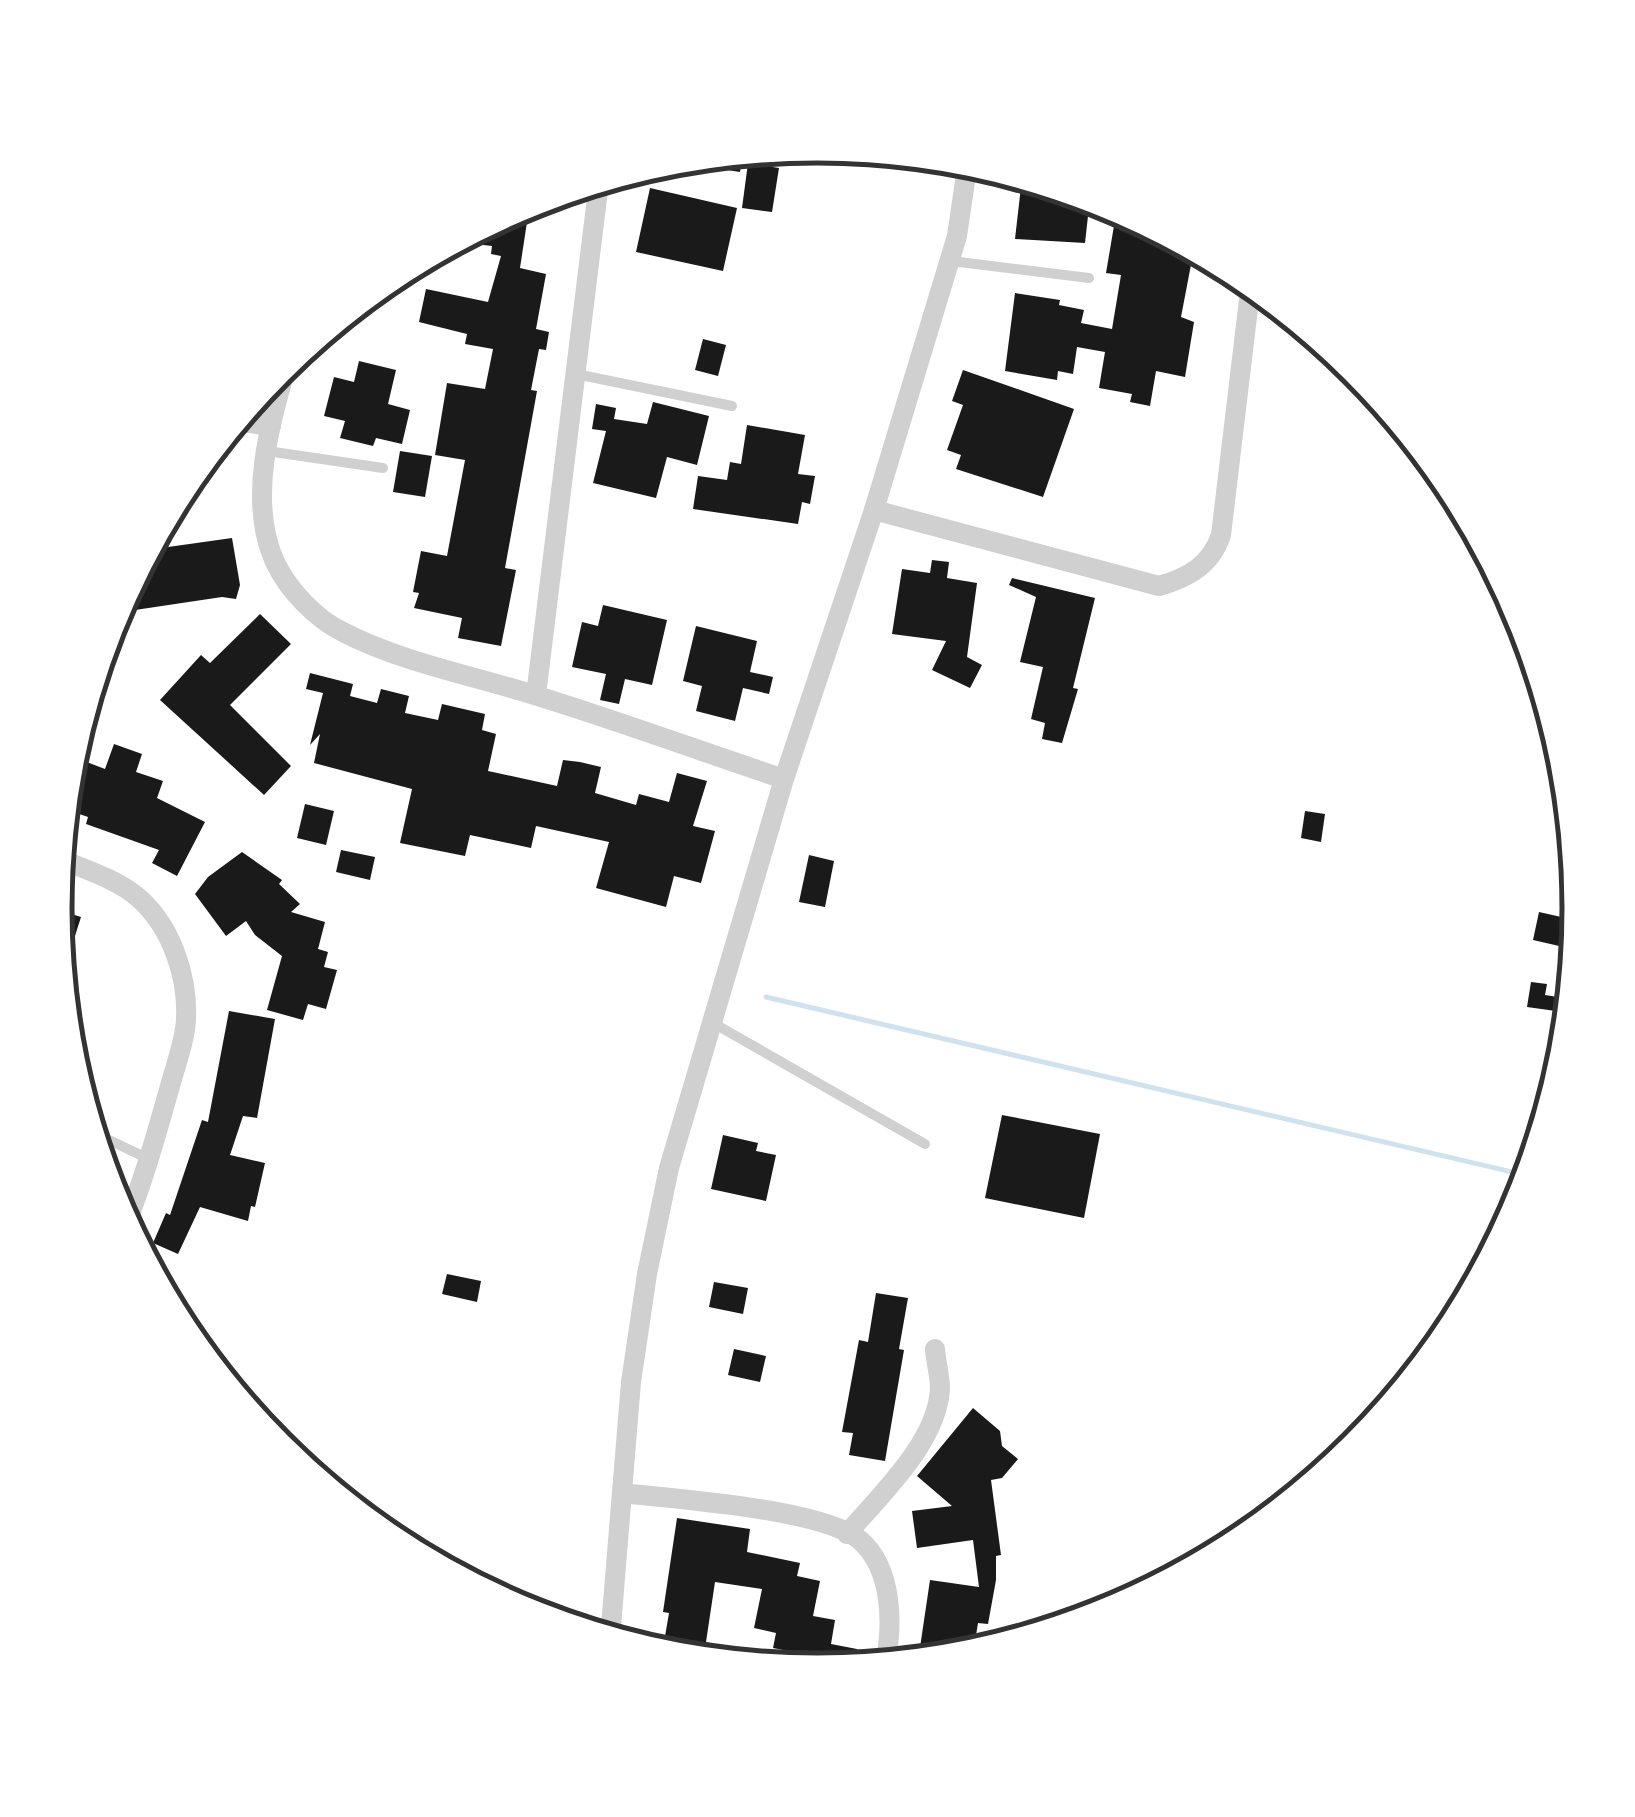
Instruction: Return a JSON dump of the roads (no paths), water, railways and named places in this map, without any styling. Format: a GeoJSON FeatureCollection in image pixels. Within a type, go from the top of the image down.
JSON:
{"type":"FeatureCollection","features":[{"type":"Feature","properties":{"kind":"street"},"geometry":{"type":"LineString","coordinates":[[611,1624],[631,1382],[647,1274],[669,1168],[784,779],[874,510],[950,260],[965,179]]}},
{"type":"Feature","properties":{"kind":"street"},"geometry":{"type":"LineString","coordinates":[[536,695],[597,197]]}},
{"type":"Feature","properties":{"kind":"street"},"geometry":{"type":"LineString","coordinates":[[874,510],[1159,586],[1194,571],[1216,551],[1222,536],[1249,302]]}},
{"type":"Feature","properties":{"kind":"street"},"geometry":{"type":"LineString","coordinates":[[280,393],[267,451],[262,516],[275,563],[302,601],[341,632],[784,779]]}},
{"type":"Feature","properties":{"kind":"street"},"geometry":{"type":"LineString","coordinates":[[252,423],[272,426]]}},
{"type":"Feature","properties":{"kind":"street"},"geometry":{"type":"LineString","coordinates":[[74,864],[140,898],[159,920],[174,950],[184,984],[186,1019],[180,1053],[133,1203]]}},
{"type":"Feature","properties":{"kind":"street"},"geometry":{"type":"LineString","coordinates":[[847,1534],[904,1468],[935,1411],[940,1388],[935,1350]]}},
{"type":"Feature","properties":{"kind":"street"},"geometry":{"type":"LineString","coordinates":[[622,1493],[814,1519],[861,1540],[886,1588],[890,1617],[887,1650]]}},
{"type":"Feature","properties":{"kind":"lane"},"geometry":{"type":"LineString","coordinates":[[950,260],[1089,278]]}},
{"type":"Feature","properties":{"kind":"lane"},"geometry":{"type":"LineString","coordinates":[[576,374],[732,406]]}},
{"type":"Feature","properties":{"kind":"lane"},"geometry":{"type":"LineString","coordinates":[[267,451],[382,468]]}},
{"type":"Feature","properties":{"kind":"lane"},"geometry":{"type":"LineString","coordinates":[[712,1023],[925,1144]]}},
{"type":"Feature","properties":{"kind":"lane"},"geometry":{"type":"LineString","coordinates":[[110,1141],[148,1159]]}},
{"type":"Feature","properties":{"kind":"waterway"},"geometry":{"type":"LineString","coordinates":[[766,997],[1514,1172]]}}]}
